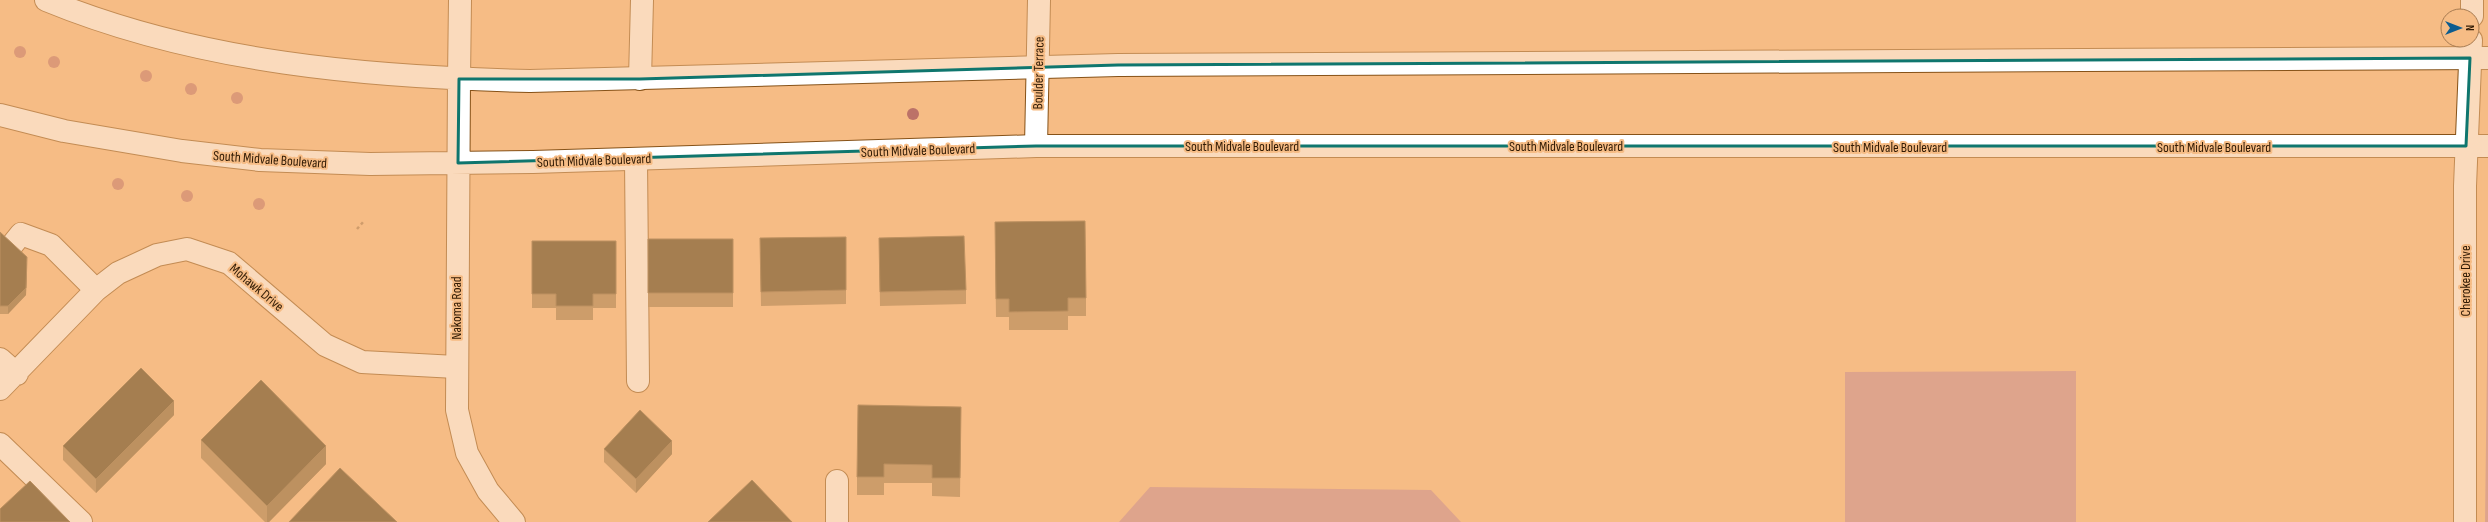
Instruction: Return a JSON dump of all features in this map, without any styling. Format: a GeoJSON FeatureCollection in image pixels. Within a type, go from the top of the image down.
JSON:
{"type":"FeatureCollection","features":[{"type":"Feature","properties":{"kind":"main road"},"geometry":{"type":"LineString","coordinates":[[46,0],[90,18],[184,45],[279,62],[459,79],[640,79],[1038,67],[2476,52]]}},
{"type":"Feature","properties":{"kind":"main road","name":"Nakoma Road"},"geometry":{"type":"LineString","coordinates":[[460,0],[456,367],[457,410],[467,453],[488,491],[514,522]]}},
{"type":"Feature","properties":{"kind":"main road"},"geometry":{"type":"LineString","coordinates":[[640,79],[642,0]]}},
{"type":"Feature","properties":{"kind":"main road","name":"Boulder Terrace"},"geometry":{"type":"LineString","coordinates":[[1036,146],[1039,0]]}},
{"type":"Feature","properties":{"kind":"main road","name":"Cherokee Drive"},"geometry":{"type":"LineString","coordinates":[[2465,522],[2466,146],[2476,52]]}},
{"type":"Feature","properties":{"kind":"main road","name":"South Midvale Boulevard"},"geometry":{"type":"LineString","coordinates":[[0,115],[64,131],[108,139],[234,157],[370,164],[636,159],[1036,146],[2488,146]]}},
{"type":"Feature","properties":{"kind":"main road"},"geometry":{"type":"LineString","coordinates":[[636,159],[638,381]]}},
{"type":"Feature","properties":{"kind":"main road"},"geometry":{"type":"LineString","coordinates":[[0,260],[21,234],[51,246],[96,290]]}},
{"type":"Feature","properties":{"kind":"main road","name":"Mohawk Drive"},"geometry":{"type":"LineString","coordinates":[[0,389],[17,374],[96,290],[118,272],[158,255],[187,249],[230,263],[325,345],[356,359],[377,364],[456,367]]}},
{"type":"Feature","properties":{"kind":"main road"},"geometry":{"type":"LineString","coordinates":[[0,359],[17,374]]}},
{"type":"Feature","properties":{"kind":"main road"},"geometry":{"type":"LineString","coordinates":[[0,444],[81,522]]}},
{"type":"Feature","properties":{"kind":"main road"},"geometry":{"type":"LineString","coordinates":[[837,480],[837,522]]}},
{"type":"Feature","properties":{"kind":"path"},"geometry":{"type":"LineString","coordinates":[[358,229],[364,221]]}},
{"type":"Feature","properties":{"kind":"highlighted area"},"geometry":{"type":"Polygon","coordinates":[[[2470,58],[2466,146],[1036,146],[458,163],[459,79],[640,79],[1118,65],[2470,58]]]}},
{"type":"Feature","properties":{"kind":"shaded area"},"geometry":{"type":"Polygon","coordinates":[[[2488,283],[2488,522],[2485,522],[2488,283]]]}},
{"type":"Feature","properties":{"kind":"shaded area"},"geometry":{"type":"Polygon","coordinates":[[[2076,371],[2076,522],[1845,522],[1845,372],[2076,371]]]}},
{"type":"Feature","properties":{"kind":"shaded area"},"geometry":{"type":"Polygon","coordinates":[[[1150,487],[1431,490],[1461,522],[1119,522],[1150,487]]]}},
{"type":"Feature","properties":{"kind":"building"},"geometry":{"type":"Polygon","coordinates":[[[1085,221],[1086,298],[1068,298],[1068,311],[1009,312],[1009,299],[996,299],[995,222],[1085,221]]]}},
{"type":"Feature","properties":{"kind":"building"},"geometry":{"type":"Polygon","coordinates":[[[0,232],[27,257],[26,288],[8,306],[0,306],[0,232]]]}},
{"type":"Feature","properties":{"kind":"building"},"geometry":{"type":"Polygon","coordinates":[[[964,236],[966,290],[880,292],[879,238],[964,236]]]}},
{"type":"Feature","properties":{"kind":"building"},"geometry":{"type":"Polygon","coordinates":[[[846,237],[846,290],[761,292],[760,238],[846,237]]]}},
{"type":"Feature","properties":{"kind":"building"},"geometry":{"type":"Polygon","coordinates":[[[648,239],[733,239],[733,293],[648,293],[648,239]]]}},
{"type":"Feature","properties":{"kind":"building"},"geometry":{"type":"Polygon","coordinates":[[[532,241],[616,241],[616,294],[593,294],[593,306],[556,306],[556,294],[532,294],[532,241]]]}},
{"type":"Feature","properties":{"kind":"building"},"geometry":{"type":"Polygon","coordinates":[[[141,368],[174,401],[96,479],[63,446],[141,368]]]}},
{"type":"Feature","properties":{"kind":"building"},"geometry":{"type":"Polygon","coordinates":[[[261,380],[326,446],[267,506],[201,440],[261,380]]]}},
{"type":"Feature","properties":{"kind":"building"},"geometry":{"type":"Polygon","coordinates":[[[858,405],[961,407],[960,478],[932,478],[932,465],[884,464],[884,477],[857,477],[858,405]]]}},
{"type":"Feature","properties":{"kind":"building"},"geometry":{"type":"Polygon","coordinates":[[[640,410],[672,441],[636,479],[604,449],[640,410]]]}},
{"type":"Feature","properties":{"kind":"building"},"geometry":{"type":"Polygon","coordinates":[[[340,468],[397,522],[289,522],[340,468]]]}},
{"type":"Feature","properties":{"kind":"building"},"geometry":{"type":"Polygon","coordinates":[[[752,480],[792,522],[708,522],[752,480]]]}},
{"type":"Feature","properties":{"kind":"building"},"geometry":{"type":"Polygon","coordinates":[[[30,481],[70,522],[0,522],[0,509],[30,481]]]}}]}
